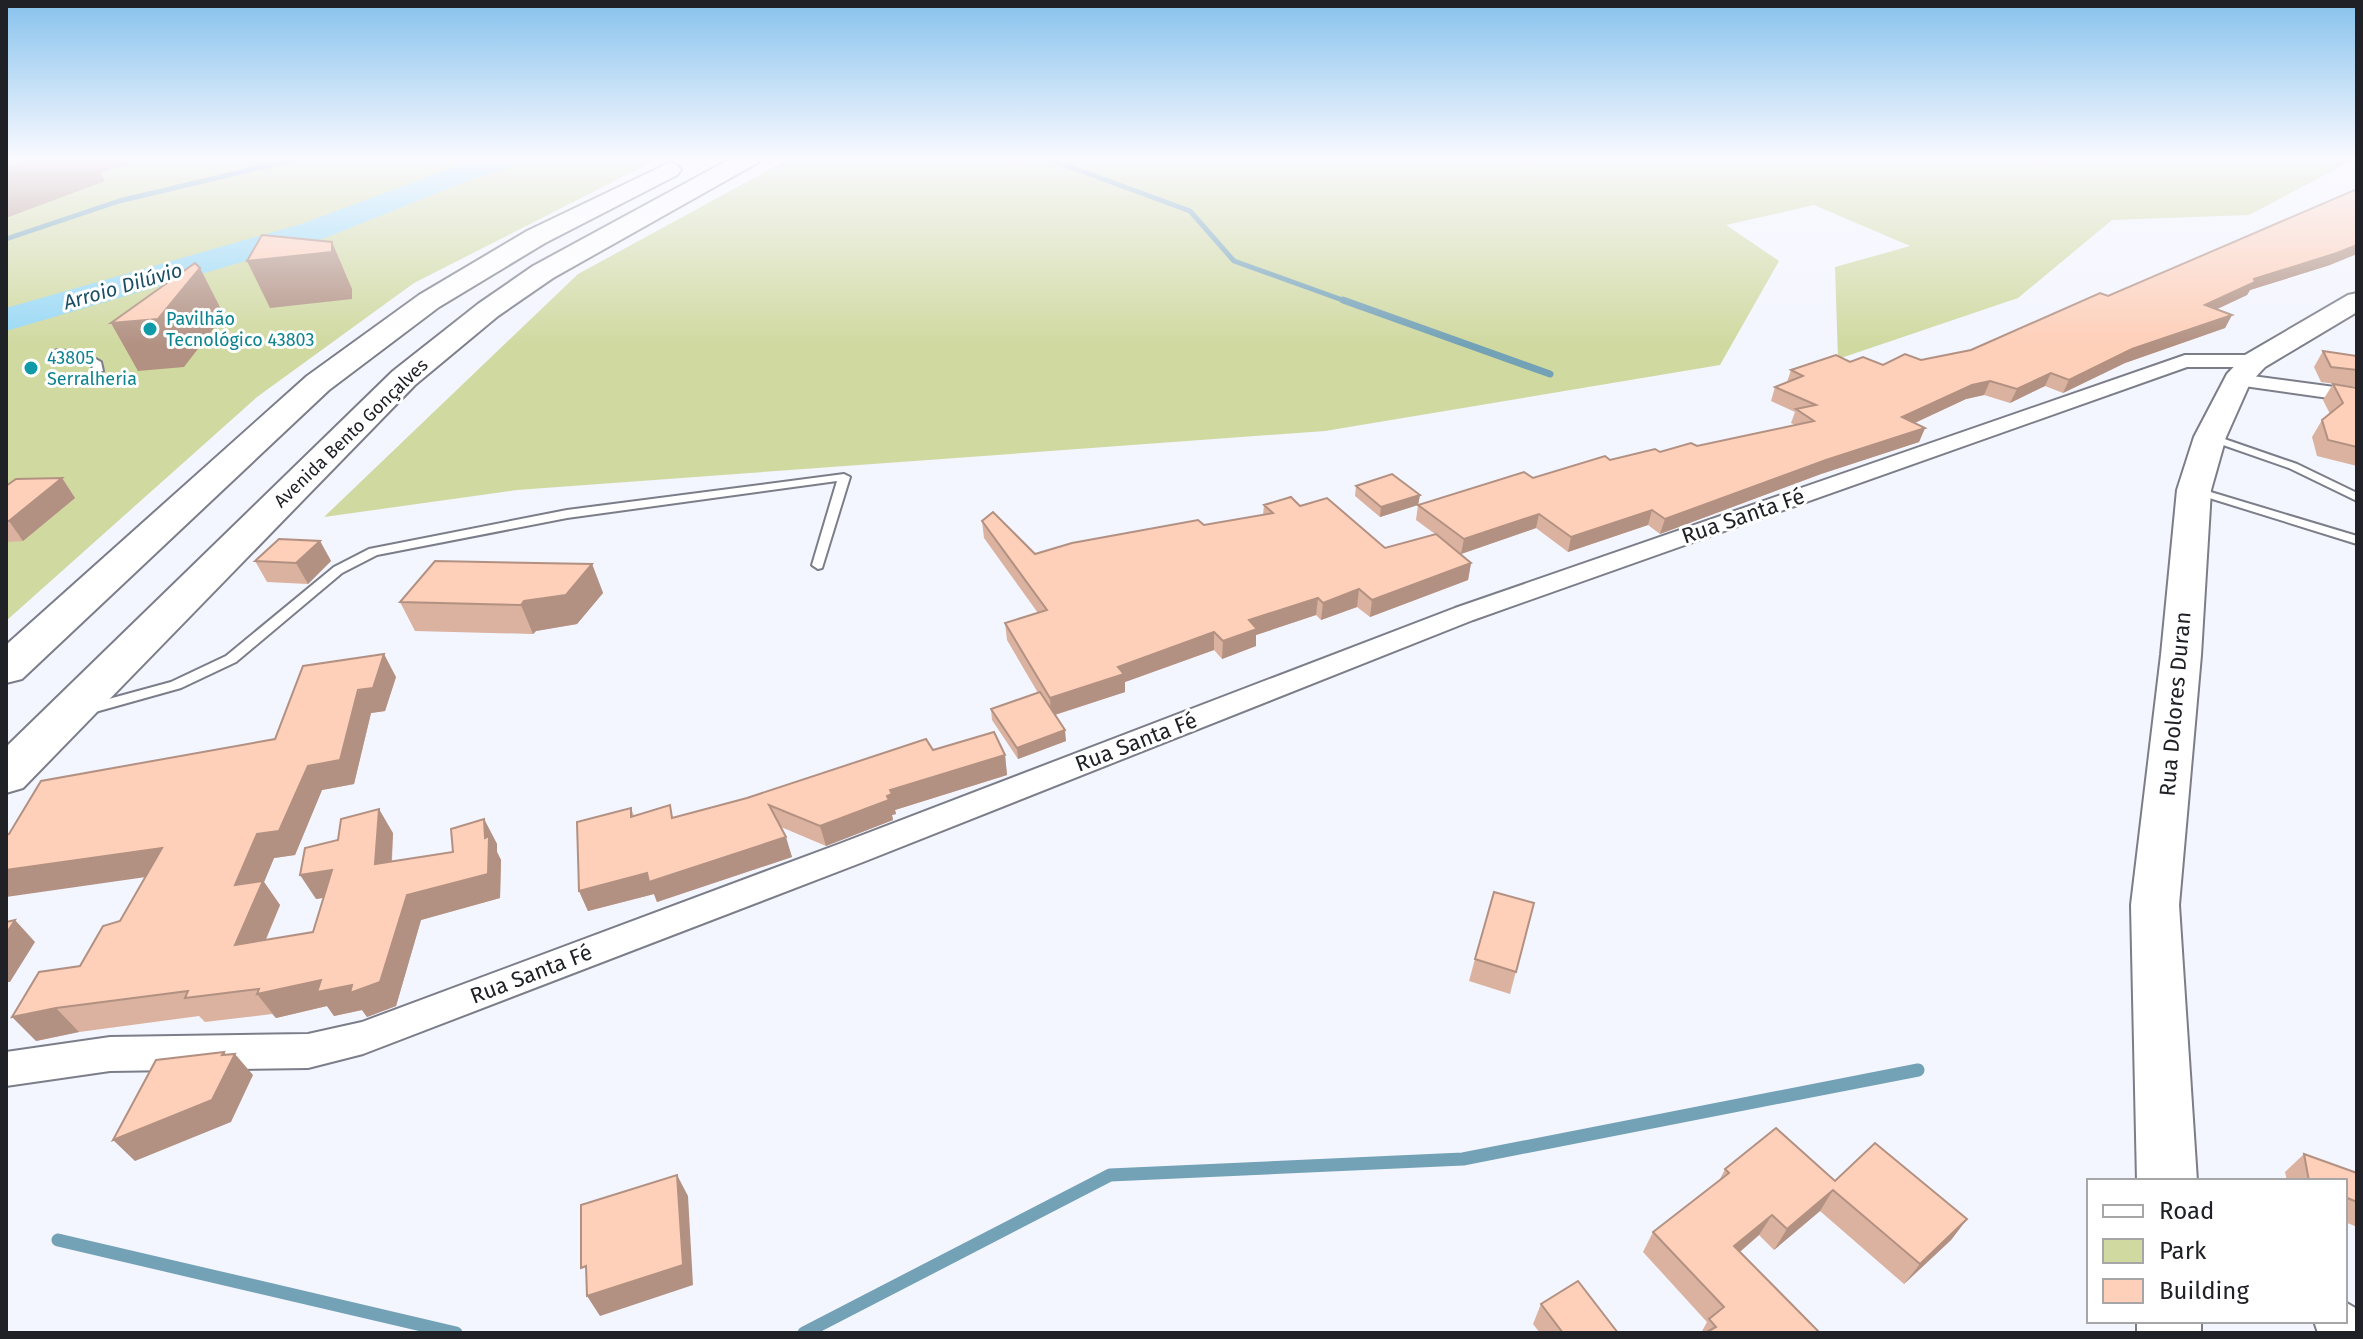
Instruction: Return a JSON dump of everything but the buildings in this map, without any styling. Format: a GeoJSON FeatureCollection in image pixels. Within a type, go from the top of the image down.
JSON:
{"type":"FeatureCollection","features":[{"type":"Feature","properties":{"kind":"main road"},"geometry":{"type":"LineString","coordinates":[[6,669],[318,383],[429,301],[569,220]]}},
{"type":"Feature","properties":{"kind":"main road","name":"Avenida Bento Gonçalves"},"geometry":{"type":"LineString","coordinates":[[6,776],[416,368],[488,310],[543,272],[636,220]]}},
{"type":"Feature","properties":{"kind":"street"},"geometry":{"type":"LineString","coordinates":[[2246,370],[2357,301]]}},
{"type":"Feature","properties":{"kind":"street","name":"Rua Santa Fé"},"geometry":{"type":"LineString","coordinates":[[6,1069],[110,1054],[308,1051],[363,1038],[865,848],[1464,614],[2185,361],[2246,370],[2357,396]]}},
{"type":"Feature","properties":{"kind":"street","name":"Rua Dolores Duran"},"geometry":{"type":"LineString","coordinates":[[2167,1179],[2155,905],[2181,655],[2194,490],[2210,437],[2246,370]]}},
{"type":"Feature","properties":{"kind":"lane"},"geometry":{"type":"LineString","coordinates":[[57,353],[91,359],[97,364],[98,371]]}},
{"type":"Feature","properties":{"kind":"lane"},"geometry":{"type":"LineString","coordinates":[[2210,437],[2293,466],[2357,497]]}},
{"type":"Feature","properties":{"kind":"lane"},"geometry":{"type":"LineString","coordinates":[[68,714],[176,685],[231,659],[338,570],[373,552],[432,539],[567,514],[844,477],[818,565]]}},
{"type":"Feature","properties":{"kind":"lane"},"geometry":{"type":"LineString","coordinates":[[2194,490],[2357,540]]}},
{"type":"Feature","properties":{"kind":"green space"},"geometry":{"type":"Polygon","coordinates":[[[6,220],[537,220],[414,283],[257,397],[6,621],[6,220]]]}},
{"type":"Feature","properties":{"kind":"green space"},"geometry":{"type":"Polygon","coordinates":[[[676,220],[1746,220],[1726,225],[1779,261],[1720,365],[1325,431],[517,490],[324,517],[578,274],[676,220]]]}},
{"type":"Feature","properties":{"kind":"green space"},"geometry":{"type":"Polygon","coordinates":[[[1850,220],[2111,220],[2018,298],[1838,359],[1835,267],[1910,246],[1850,220]]]}},
{"type":"Feature","properties":{"kind":"waterway"},"geometry":{"type":"LineString","coordinates":[[6,239],[61,220]]}},
{"type":"Feature","properties":{"kind":"waterway","name":"Arroio Dilúvio"},"geometry":{"type":"LineString","coordinates":[[6,320],[313,231],[340,220]]}},
{"type":"Feature","properties":{"kind":"waterway"},"geometry":{"type":"LineString","coordinates":[[1198,220],[1234,261],[1348,302]]}},
{"type":"Feature","properties":{"kind":"waterway"},"geometry":{"type":"LineString","coordinates":[[1343,300],[1550,374]]}},
{"type":"Feature","properties":{"kind":"waterway"},"geometry":{"type":"LineString","coordinates":[[804,1333],[1110,1175],[1463,1159],[1918,1070]]}},
{"type":"Feature","properties":{"kind":"waterway"},"geometry":{"type":"LineString","coordinates":[[58,1240],[456,1333]]}},
{"type":"Feature","properties":{"kind":"place","name":"Pavilhão Tecnológico 43803"},"geometry":{"type":"Point","coordinates":[150,329]}},
{"type":"Feature","properties":{"kind":"place","name":"43805 Serralheria"},"geometry":{"type":"Point","coordinates":[31,368]}}]}
